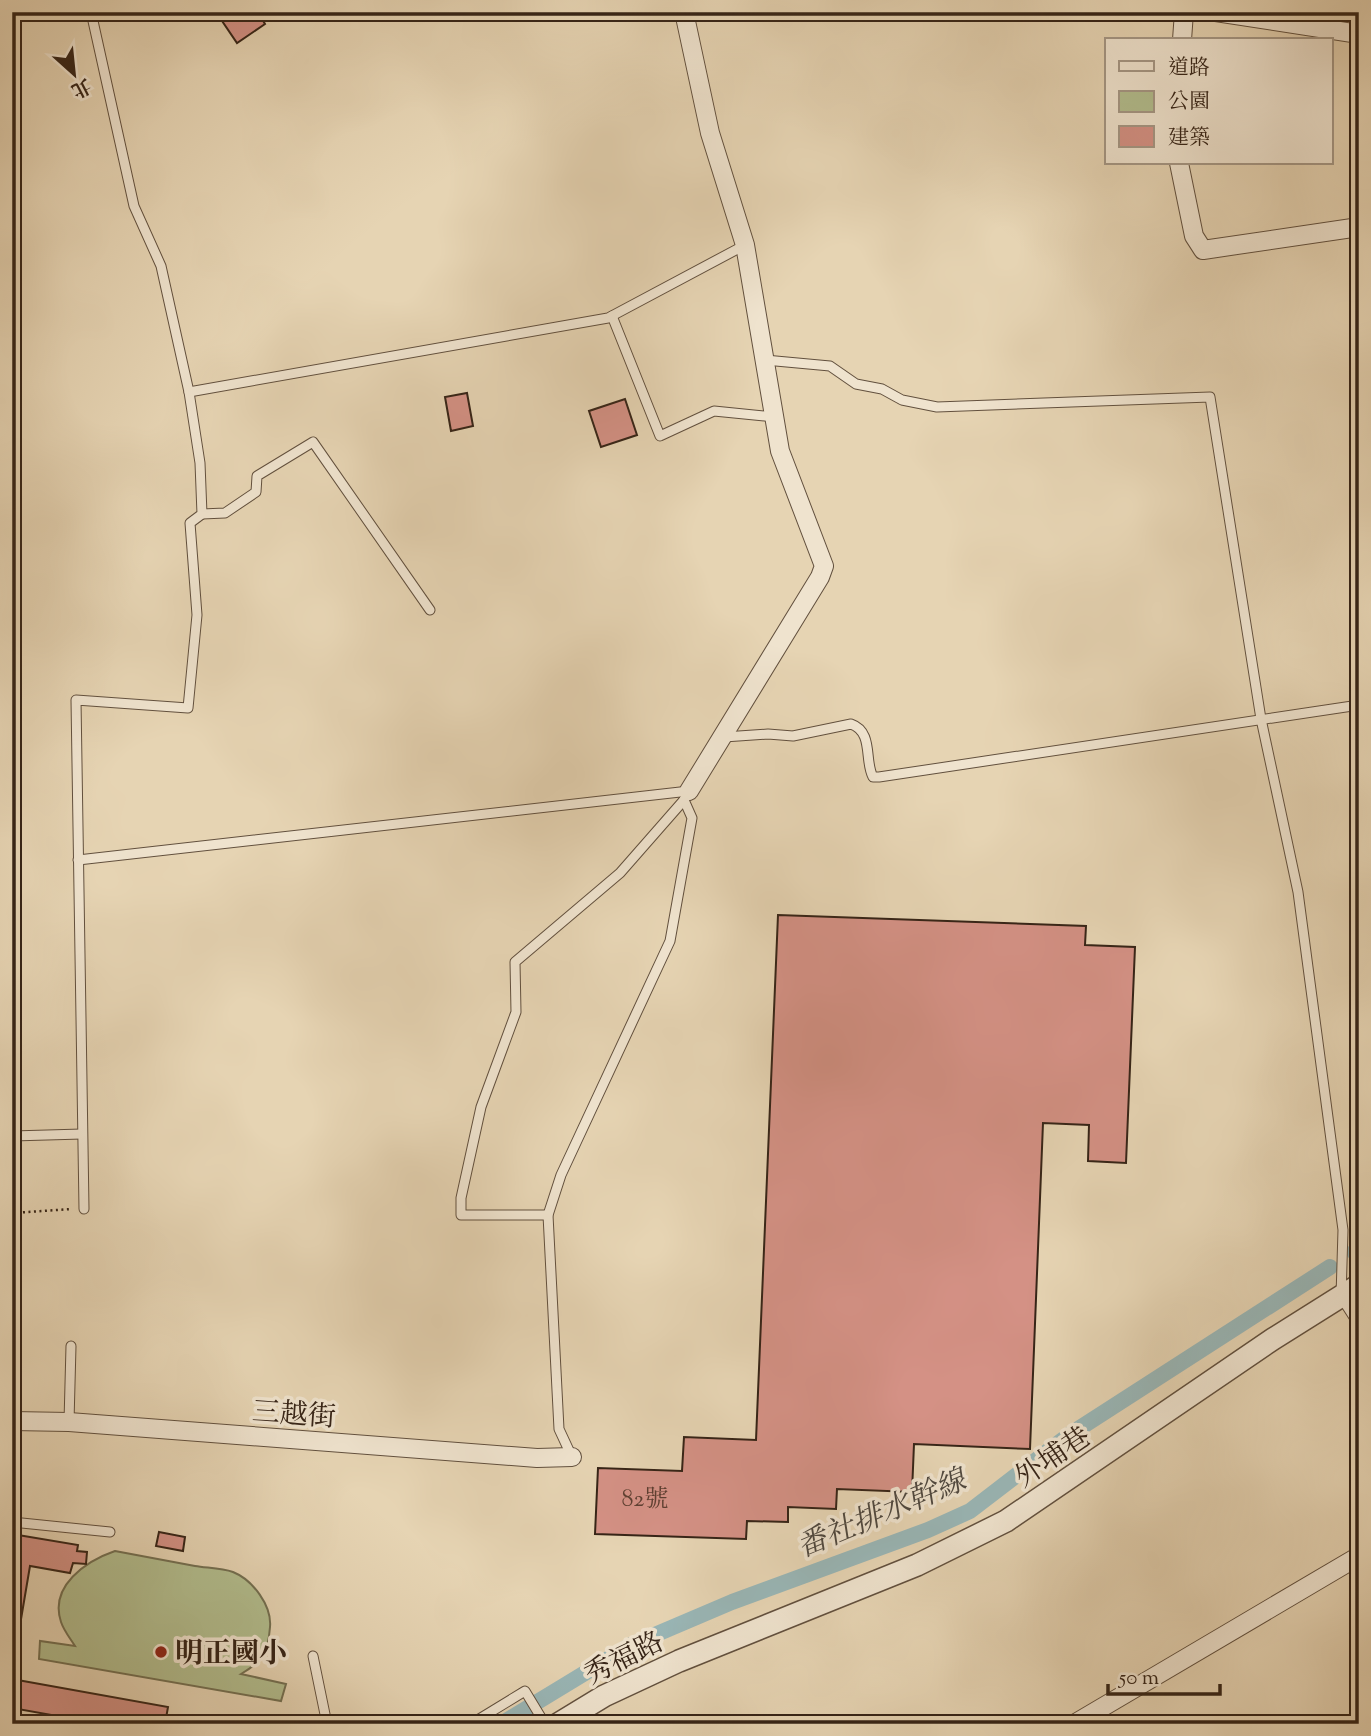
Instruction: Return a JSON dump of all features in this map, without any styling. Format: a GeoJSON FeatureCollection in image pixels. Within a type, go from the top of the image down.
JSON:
{"type":"FeatureCollection","features":[{"type":"Feature","properties":{"kind":"street"},"geometry":{"type":"LineString","coordinates":[[684,12],[710,133],[745,245],[780,451],[824,566],[820,577],[687,796]]}},
{"type":"Feature","properties":{"kind":"street"},"geometry":{"type":"LineString","coordinates":[[1182,38],[1184,12]]}},
{"type":"Feature","properties":{"kind":"street"},"geometry":{"type":"LineString","coordinates":[[1216,12],[1359,34]]}},
{"type":"Feature","properties":{"kind":"street"},"geometry":{"type":"LineString","coordinates":[[1180,164],[1194,236],[1203,250],[1359,227]]}},
{"type":"Feature","properties":{"kind":"street","name":"外埔巷"},"geometry":{"type":"LineString","coordinates":[[715,1646],[917,1565],[1006,1521],[1273,1339],[1350,1291]]}},
{"type":"Feature","properties":{"kind":"street","name":"三越街"},"geometry":{"type":"LineString","coordinates":[[12,1420],[69,1422],[537,1458],[572,1457]]}},
{"type":"Feature","properties":{"kind":"street"},"geometry":{"type":"LineString","coordinates":[[1074,1724],[1359,1556]]}},
{"type":"Feature","properties":{"kind":"street","name":"秀福路"},"geometry":{"type":"LineString","coordinates":[[558,1724],[604,1696],[715,1646]]}},
{"type":"Feature","properties":{"kind":"lane"},"geometry":{"type":"LineString","coordinates":[[91,12],[134,206],[161,266],[189,392],[200,463],[202,514]]}},
{"type":"Feature","properties":{"kind":"lane"},"geometry":{"type":"LineString","coordinates":[[189,392],[612,316],[745,245]]}},
{"type":"Feature","properties":{"kind":"lane"},"geometry":{"type":"LineString","coordinates":[[612,316],[660,436],[714,411],[775,417]]}},
{"type":"Feature","properties":{"kind":"lane"},"geometry":{"type":"LineString","coordinates":[[765,360],[830,366],[856,384],[882,389],[902,400],[937,407],[1210,397],[1261,719],[1298,892],[1350,1291],[1359,1325]]}},
{"type":"Feature","properties":{"kind":"lane"},"geometry":{"type":"LineString","coordinates":[[84,1209],[76,700],[188,708],[197,615],[190,523],[202,514],[225,513],[256,492],[257,476],[313,442],[430,610]]}},
{"type":"Feature","properties":{"kind":"lane"},"geometry":{"type":"LineString","coordinates":[[724,737],[768,734],[793,736],[851,724],[859,726],[870,755],[870,774],[879,778],[1359,705]]}},
{"type":"Feature","properties":{"kind":"lane"},"geometry":{"type":"LineString","coordinates":[[78,860],[687,796]]}},
{"type":"Feature","properties":{"kind":"lane"},"geometry":{"type":"LineString","coordinates":[[572,1457],[559,1429],[548,1215],[561,1175],[670,942],[692,818],[687,796]]}},
{"type":"Feature","properties":{"kind":"lane"},"geometry":{"type":"LineString","coordinates":[[548,1215],[461,1214],[461,1198],[481,1107],[516,1012],[515,962],[620,873],[687,796]]}},
{"type":"Feature","properties":{"kind":"lane"},"geometry":{"type":"LineString","coordinates":[[12,1136],[82,1134]]}},
{"type":"Feature","properties":{"kind":"lane"},"geometry":{"type":"LineString","coordinates":[[69,1422],[71,1346]]}},
{"type":"Feature","properties":{"kind":"lane"},"geometry":{"type":"LineString","coordinates":[[12,1522],[110,1532]]}},
{"type":"Feature","properties":{"kind":"lane"},"geometry":{"type":"LineString","coordinates":[[313,1656],[327,1724]]}},
{"type":"Feature","properties":{"kind":"lane"},"geometry":{"type":"LineString","coordinates":[[471,1724],[525,1691],[545,1724]]}},
{"type":"Feature","properties":{"kind":"path"},"geometry":{"type":"LineString","coordinates":[[12,1213],[84,1209]]}},
{"type":"Feature","properties":{"kind":"green space"},"geometry":{"type":"Polygon","coordinates":[[[115,1551],[233,1572],[254,1587],[264,1602],[270,1619],[268,1643],[255,1665],[241,1674],[286,1684],[281,1701],[39,1659],[40,1641],[75,1646],[61,1622],[60,1597],[65,1586],[82,1568],[115,1551]]]}},
{"type":"Feature","properties":{"kind":"building"},"geometry":{"type":"Polygon","coordinates":[[[216,12],[258,12],[265,24],[237,43],[216,12]]]}},
{"type":"Feature","properties":{"kind":"building"},"geometry":{"type":"Polygon","coordinates":[[[467,393],[473,426],[451,431],[445,397],[467,393]]]}},
{"type":"Feature","properties":{"kind":"building"},"geometry":{"type":"Polygon","coordinates":[[[625,399],[637,435],[601,447],[589,411],[625,399]]]}},
{"type":"Feature","properties":{"kind":"building"},"geometry":{"type":"Polygon","coordinates":[[[778,915],[1086,926],[1085,945],[1135,947],[1126,1163],[1088,1161],[1089,1125],[1043,1123],[1030,1449],[914,1444],[912,1492],[837,1489],[836,1509],[788,1507],[788,1522],[747,1521],[746,1539],[595,1534],[598,1468],[682,1471],[684,1437],[756,1440],[778,915]]]}},
{"type":"Feature","properties":{"kind":"building"},"geometry":{"type":"Polygon","coordinates":[[[159,1532],[185,1537],[183,1551],[156,1546],[159,1532]]]}},
{"type":"Feature","properties":{"kind":"building"},"geometry":{"type":"Polygon","coordinates":[[[12,1534],[78,1545],[77,1551],[87,1552],[86,1564],[73,1563],[70,1573],[30,1566],[19,1631],[12,1630],[12,1534]]]}},
{"type":"Feature","properties":{"kind":"building"},"geometry":{"type":"Polygon","coordinates":[[[12,1679],[168,1707],[165,1724],[102,1724],[12,1708],[12,1679]]]}},
{"type":"Feature","properties":{"kind":"waterway","name":"番社排水幹線"},"geometry":{"type":"LineString","coordinates":[[1354,1252],[1359,1248]]}},
{"type":"Feature","properties":{"kind":"waterway","name":"番社排水幹線"},"geometry":{"type":"LineString","coordinates":[[501,1724],[631,1645],[732,1602],[928,1530],[970,1511],[1069,1435],[1330,1267]]}},
{"type":"Feature","properties":{"kind":"place","name":"明正國小"},"geometry":{"type":"Point","coordinates":[161,1652]}}]}
